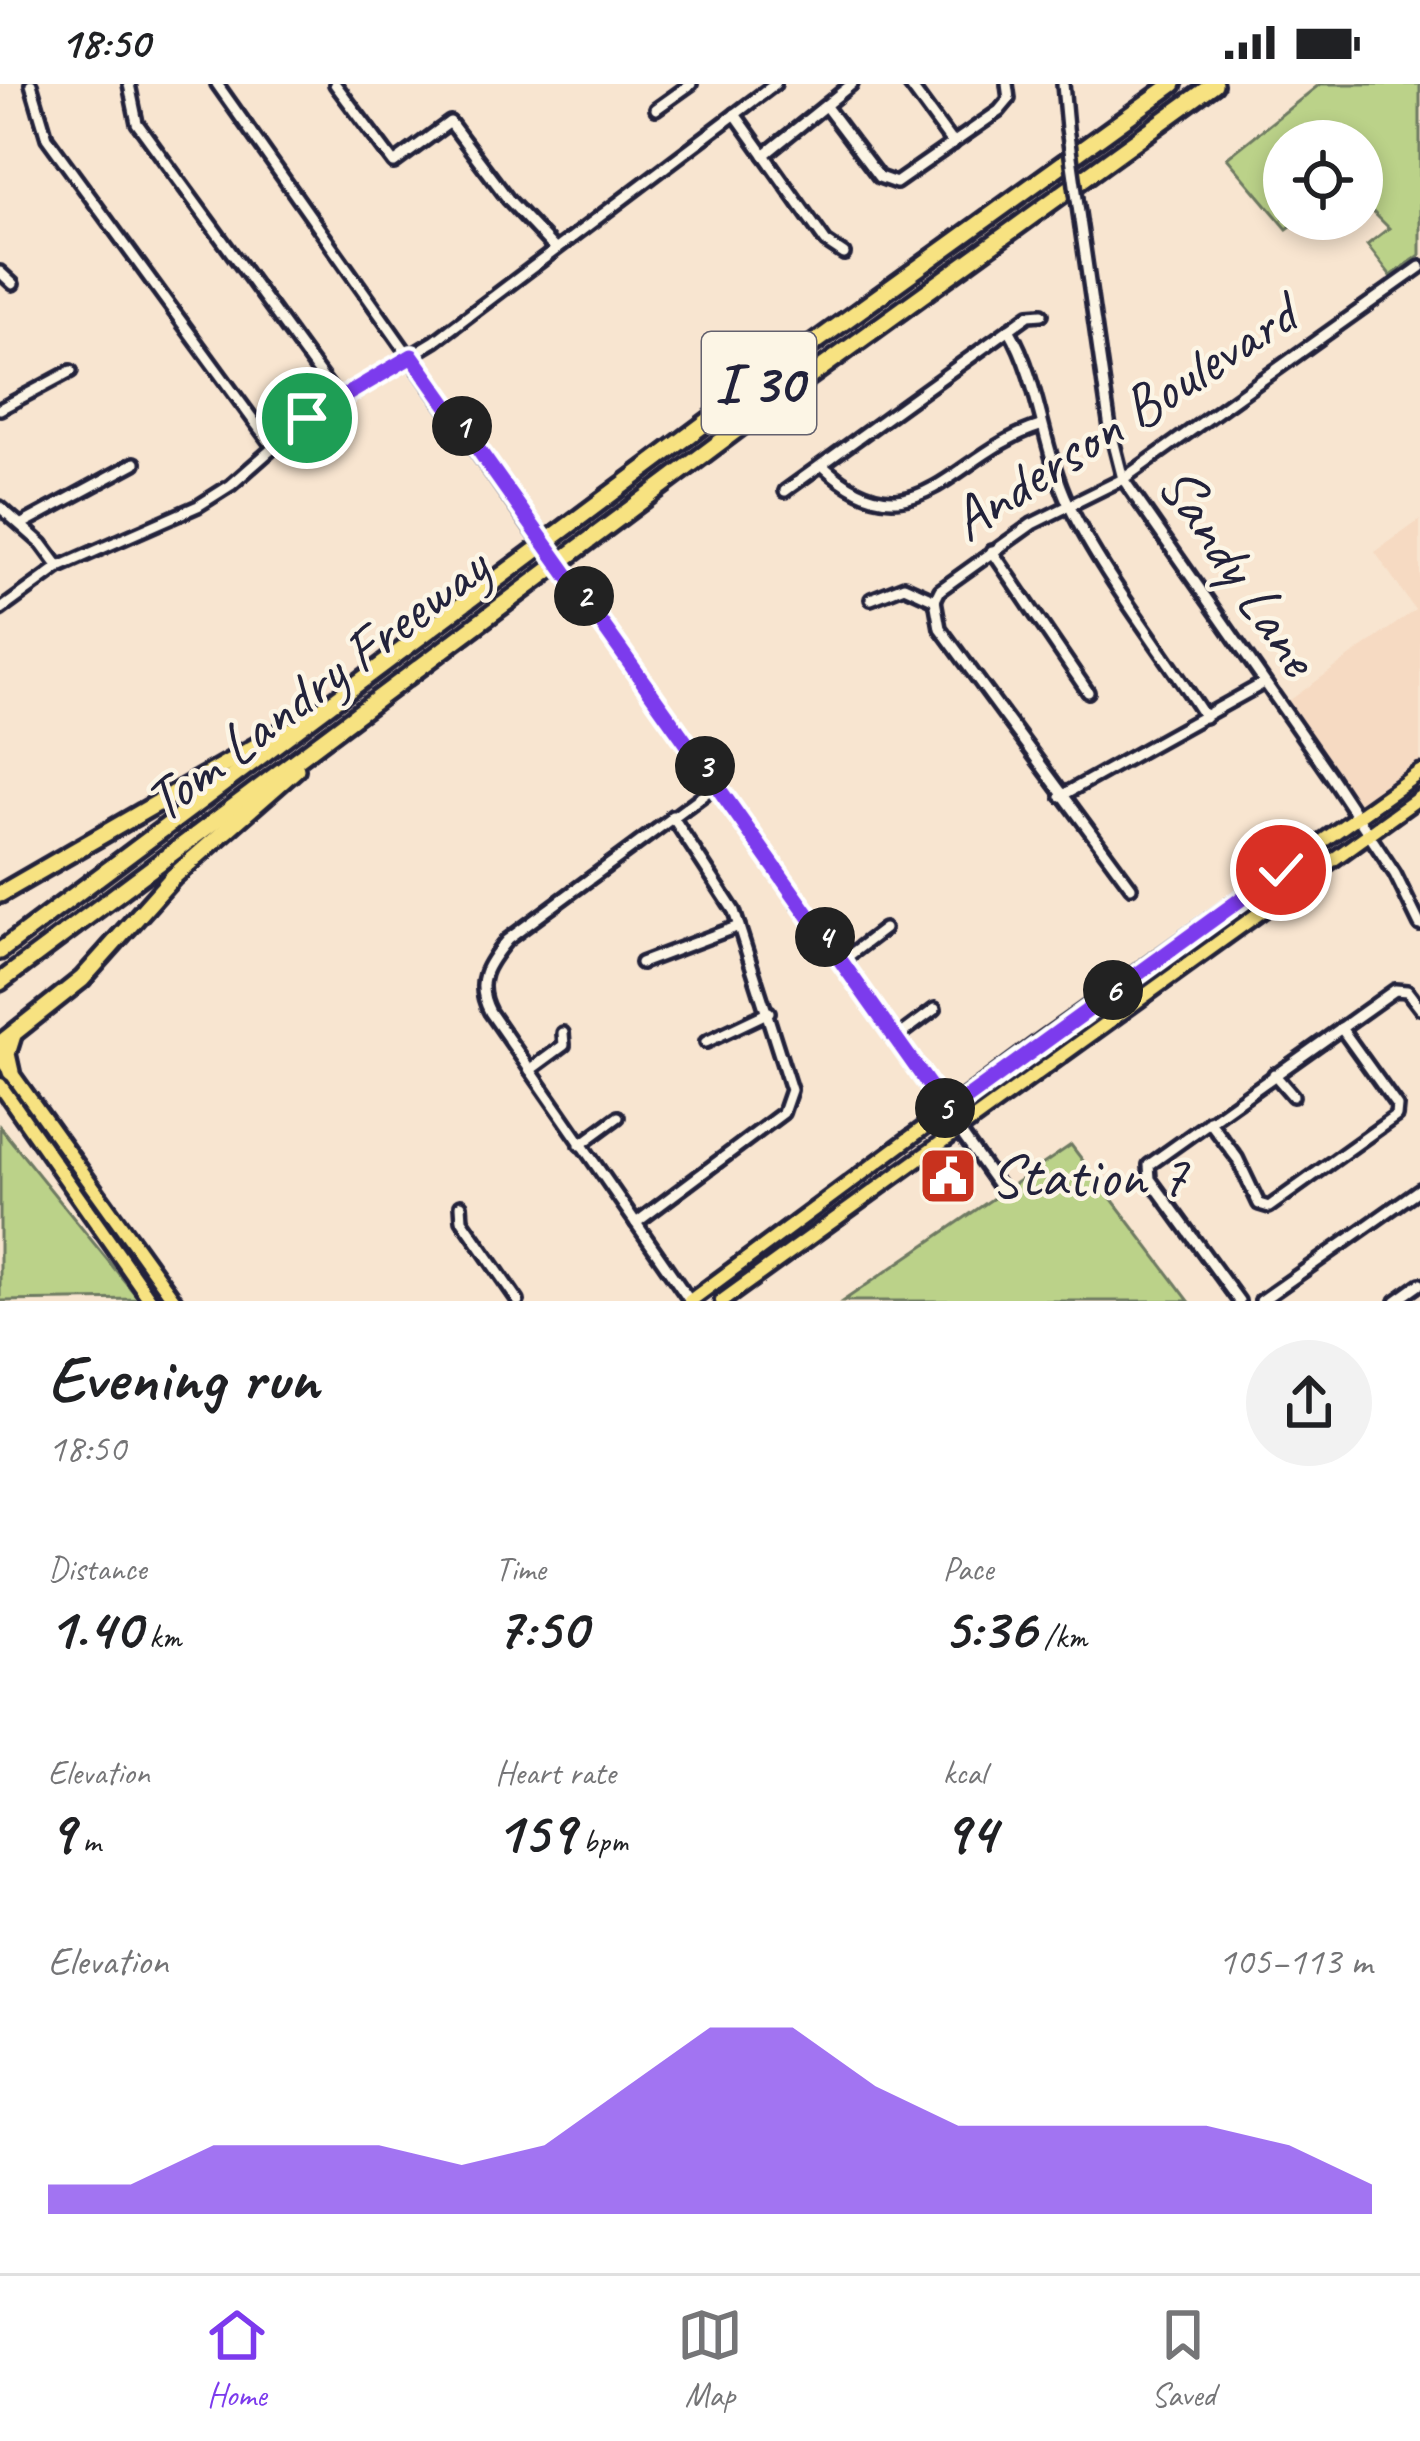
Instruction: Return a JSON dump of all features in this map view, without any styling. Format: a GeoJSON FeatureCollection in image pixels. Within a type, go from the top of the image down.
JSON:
{"type":"FeatureCollection","features":[{"type":"Feature","properties":{"kind":"highway","name":"Tom Landry Freeway"},"geometry":{"type":"LineString","coordinates":[[0,951],[763,380],[1173,84]]}},
{"type":"Feature","properties":{"kind":"highway","name":"Tom Landry Freeway"},"geometry":{"type":"LineString","coordinates":[[0,982],[365,706],[1214,84]]}},
{"type":"Feature","properties":{"kind":"highway"},"geometry":{"type":"LineString","coordinates":[[0,894],[350,691]]}},
{"type":"Feature","properties":{"kind":"highway"},"geometry":{"type":"LineString","coordinates":[[0,1045],[82,979],[172,877],[365,706]]}},
{"type":"Feature","properties":{"kind":"highway"},"geometry":{"type":"LineString","coordinates":[[6,1079],[15,1033]]}},
{"type":"Feature","properties":{"kind":"main road"},"geometry":{"type":"LineString","coordinates":[[690,1301],[1420,772]]}},
{"type":"Feature","properties":{"kind":"main road"},"geometry":{"type":"LineString","coordinates":[[722,1301],[1420,796]]}},
{"type":"Feature","properties":{"kind":"main road"},"geometry":{"type":"LineString","coordinates":[[0,1057],[6,1079],[44,1150],[151,1301]]}},
{"type":"Feature","properties":{"kind":"main road"},"geometry":{"type":"LineString","coordinates":[[6,1079],[78,1165],[176,1301]]}},
{"type":"Feature","properties":{"kind":"main road"},"geometry":{"type":"LineString","coordinates":[[44,1150],[78,1165]]}},
{"type":"Feature","properties":{"kind":"main road"},"geometry":{"type":"LineString","coordinates":[[123,1262],[140,1250]]}},
{"type":"Feature","properties":{"kind":"street"},"geometry":{"type":"LineString","coordinates":[[31,84],[47,138],[273,447]]}},
{"type":"Feature","properties":{"kind":"street"},"geometry":{"type":"LineString","coordinates":[[129,84],[137,123],[338,399]]}},
{"type":"Feature","properties":{"kind":"street"},"geometry":{"type":"LineString","coordinates":[[217,84],[1002,1191]]}},
{"type":"Feature","properties":{"kind":"street"},"geometry":{"type":"LineString","coordinates":[[656,109],[691,84]]}},
{"type":"Feature","properties":{"kind":"street"},"geometry":{"type":"LineString","coordinates":[[0,610],[58,567],[198,506],[338,399],[412,356],[775,84]]}},
{"type":"Feature","properties":{"kind":"street"},"geometry":{"type":"LineString","coordinates":[[764,154],[852,84]]}},
{"type":"Feature","properties":{"kind":"street"},"geometry":{"type":"LineString","coordinates":[[909,84],[953,144]]}},
{"type":"Feature","properties":{"kind":"street"},"geometry":{"type":"LineString","coordinates":[[827,108],[886,183],[907,177],[1009,99],[1007,84]]}},
{"type":"Feature","properties":{"kind":"street","name":"Sandy Lane"},"geometry":{"type":"LineString","coordinates":[[1063,84],[1110,428],[1123,478],[1395,874],[1420,925]]}},
{"type":"Feature","properties":{"kind":"street"},"geometry":{"type":"LineString","coordinates":[[338,85],[394,164],[450,122],[508,200],[555,249]]}},
{"type":"Feature","properties":{"kind":"street"},"geometry":{"type":"LineString","coordinates":[[735,114],[826,242],[844,254]]}},
{"type":"Feature","properties":{"kind":"street","name":"Anderson Boulevard"},"geometry":{"type":"LineString","coordinates":[[871,599],[904,586],[935,600],[940,590],[992,551],[1123,478],[1420,267]]}},
{"type":"Feature","properties":{"kind":"street"},"geometry":{"type":"LineString","coordinates":[[0,272],[13,284]]}},
{"type":"Feature","properties":{"kind":"street"},"geometry":{"type":"LineString","coordinates":[[785,491],[1029,315],[1042,314]]}},
{"type":"Feature","properties":{"kind":"street"},"geometry":{"type":"LineString","coordinates":[[1009,329],[1027,358],[1040,427],[1069,506],[1205,717]]}},
{"type":"Feature","properties":{"kind":"street"},"geometry":{"type":"LineString","coordinates":[[0,409],[70,370]]}},
{"type":"Feature","properties":{"kind":"street"},"geometry":{"type":"LineString","coordinates":[[822,465],[860,496],[904,502],[926,494],[1010,436],[1040,427]]}},
{"type":"Feature","properties":{"kind":"street"},"geometry":{"type":"LineString","coordinates":[[22,524],[135,463]]}},
{"type":"Feature","properties":{"kind":"street"},"geometry":{"type":"LineString","coordinates":[[0,507],[22,524],[58,567]]}},
{"type":"Feature","properties":{"kind":"street"},"geometry":{"type":"LineString","coordinates":[[992,551],[1088,692]]}},
{"type":"Feature","properties":{"kind":"street"},"geometry":{"type":"LineString","coordinates":[[935,600],[940,628],[1131,886]]}},
{"type":"Feature","properties":{"kind":"street"},"geometry":{"type":"LineString","coordinates":[[1061,796],[1264,683]]}},
{"type":"Feature","properties":{"kind":"street"},"geometry":{"type":"LineString","coordinates":[[690,1301],[490,1012],[482,986],[486,966],[507,940],[718,785]]}},
{"type":"Feature","properties":{"kind":"street"},"geometry":{"type":"LineString","coordinates":[[636,1223],[783,1113],[791,1079],[724,889],[672,816]]}},
{"type":"Feature","properties":{"kind":"street"},"geometry":{"type":"LineString","coordinates":[[641,963],[739,926]]}},
{"type":"Feature","properties":{"kind":"street"},"geometry":{"type":"LineString","coordinates":[[842,961],[884,929]]}},
{"type":"Feature","properties":{"kind":"street"},"geometry":{"type":"LineString","coordinates":[[1239,1301],[1147,1173],[1149,1165],[1401,989],[1420,1008]]}},
{"type":"Feature","properties":{"kind":"street"},"geometry":{"type":"LineString","coordinates":[[896,1038],[935,1010]]}},
{"type":"Feature","properties":{"kind":"street"},"geometry":{"type":"LineString","coordinates":[[706,1042],[769,1012]]}},
{"type":"Feature","properties":{"kind":"street"},"geometry":{"type":"LineString","coordinates":[[1209,1121],[1237,1158],[1259,1204],[1269,1207],[1396,1117],[1397,1106],[1341,1028]]}},
{"type":"Feature","properties":{"kind":"street"},"geometry":{"type":"LineString","coordinates":[[530,1070],[564,1045],[563,1033]]}},
{"type":"Feature","properties":{"kind":"street"},"geometry":{"type":"LineString","coordinates":[[1274,1074],[1293,1096]]}},
{"type":"Feature","properties":{"kind":"street"},"geometry":{"type":"LineString","coordinates":[[580,1144],[618,1117]]}},
{"type":"Feature","properties":{"kind":"street"},"geometry":{"type":"LineString","coordinates":[[1261,1301],[1420,1189]]}},
{"type":"Feature","properties":{"kind":"street"},"geometry":{"type":"LineString","coordinates":[[461,1205],[462,1220],[518,1301]]}},
{"type":"Feature","properties":{"kind":"street"},"geometry":{"type":"LineString","coordinates":[[1396,1301],[1420,1284]]}},
{"type":"Feature","properties":{"kind":"shaded area"},"geometry":{"type":"Polygon","coordinates":[[[1420,520],[1420,764],[1356,807],[1286,703],[1415,610],[1375,552],[1420,520]]]}},
{"type":"Feature","properties":{"kind":"green space"},"geometry":{"type":"Polygon","coordinates":[[[1320,84],[1420,84],[1420,255],[1391,276],[1367,245],[1383,240],[1389,228],[1383,222],[1383,120],[1275,120],[1320,84]]]}},
{"type":"Feature","properties":{"kind":"green space"},"geometry":{"type":"Polygon","coordinates":[[[1263,129],[1263,201],[1227,158],[1263,129]]]}},
{"type":"Feature","properties":{"kind":"green space"},"geometry":{"type":"Polygon","coordinates":[[[0,1127],[139,1299],[0,1301],[0,1127]]]}},
{"type":"Feature","properties":{"kind":"green space"},"geometry":{"type":"Polygon","coordinates":[[[1071,1145],[1189,1301],[843,1301],[1071,1145]]]}},
{"type":"Feature","properties":{"kind":"place","name":"Station 7"},"geometry":{"type":"Point","coordinates":[948,1176]}},
{"type":"Feature","properties":{"kind":"route"},"geometry":{"type":"LineString","coordinates":[[307,418],[412,356],[948,1112],[1281,870]]}}]}
